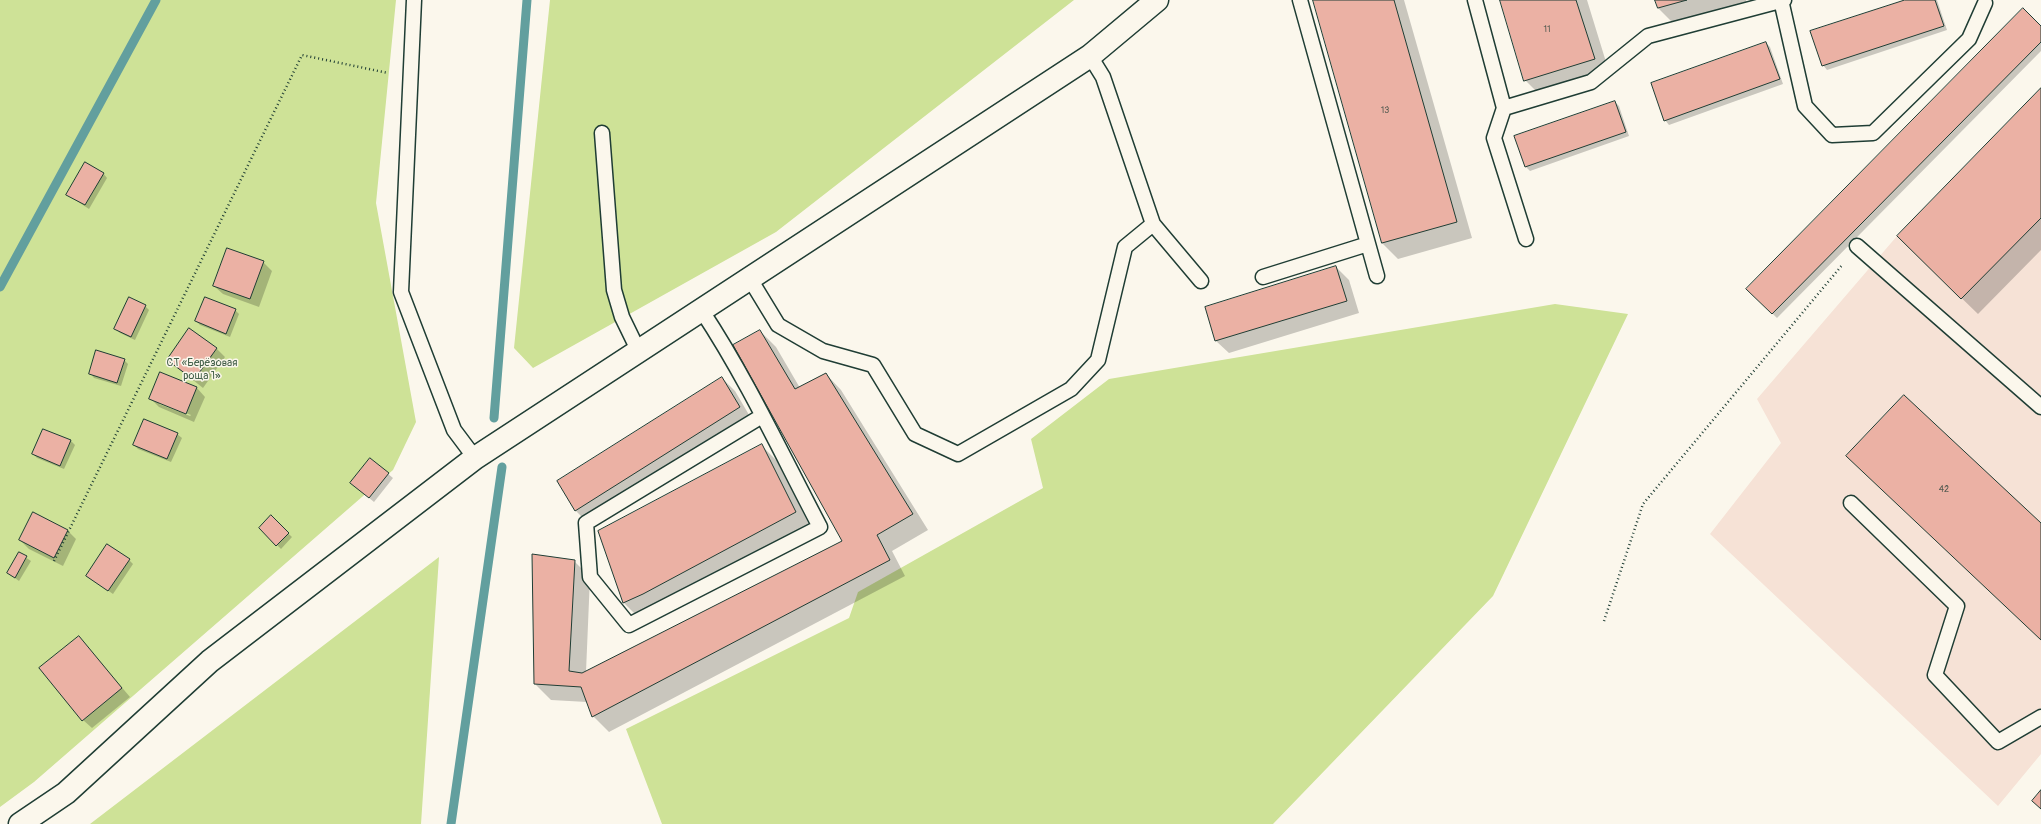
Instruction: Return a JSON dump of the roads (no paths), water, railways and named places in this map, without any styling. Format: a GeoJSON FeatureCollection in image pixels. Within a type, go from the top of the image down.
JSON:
{"type":"FeatureCollection","features":[{"type":"Feature","properties":{"kind":"street"},"geometry":{"type":"LineString","coordinates":[[20,824],[66,793],[210,661],[475,458],[1090,56],[1157,0]]}},
{"type":"Feature","properties":{"kind":"lane"},"geometry":{"type":"LineString","coordinates":[[414,0],[401,292],[454,430],[475,458]]}},
{"type":"Feature","properties":{"kind":"lane"},"geometry":{"type":"LineString","coordinates":[[1300,0],[1377,276]]}},
{"type":"Feature","properties":{"kind":"lane"},"geometry":{"type":"LineString","coordinates":[[1475,0],[1504,108],[1494,138],[1526,239]]}},
{"type":"Feature","properties":{"kind":"lane"},"geometry":{"type":"LineString","coordinates":[[1504,108],[1591,82],[1648,36],[1782,0],[1805,106],[1832,135],[1873,133],[1969,39],[1988,1]]}},
{"type":"Feature","properties":{"kind":"lane"},"geometry":{"type":"LineString","coordinates":[[1090,56],[1104,77],[1153,224],[1201,281]]}},
{"type":"Feature","properties":{"kind":"lane"},"geometry":{"type":"LineString","coordinates":[[602,132],[614,290],[622,317],[639,352]]}},
{"type":"Feature","properties":{"kind":"lane"},"geometry":{"type":"LineString","coordinates":[[750,279],[778,325],[823,350],[873,365],[915,434],[958,454],[1071,389],[1098,360],[1125,247],[1153,224]]}},
{"type":"Feature","properties":{"kind":"lane"},"geometry":{"type":"LineString","coordinates":[[1263,277],[1368,244]]}},
{"type":"Feature","properties":{"kind":"lane"},"geometry":{"type":"LineString","coordinates":[[1857,246],[2041,407]]}},
{"type":"Feature","properties":{"kind":"lane"},"geometry":{"type":"LineString","coordinates":[[702,311],[724,343],[820,527],[629,625],[590,577],[586,524],[762,416]]}},
{"type":"Feature","properties":{"kind":"lane"},"geometry":{"type":"LineString","coordinates":[[1851,503],[1957,606],[1935,675],[1998,742],[2041,717]]}},
{"type":"Feature","properties":{"kind":"waterway"},"geometry":{"type":"LineString","coordinates":[[0,287],[156,0]]}},
{"type":"Feature","properties":{"kind":"waterway"},"geometry":{"type":"LineString","coordinates":[[494,418],[527,0]]}},
{"type":"Feature","properties":{"kind":"waterway"},"geometry":{"type":"LineString","coordinates":[[451,824],[502,467]]}},
{"type":"Feature","properties":{"kind":"park label","name":"СТ «Берёзовая роща 1»"},"geometry":{"type":"Point","coordinates":[202,369]}}]}
